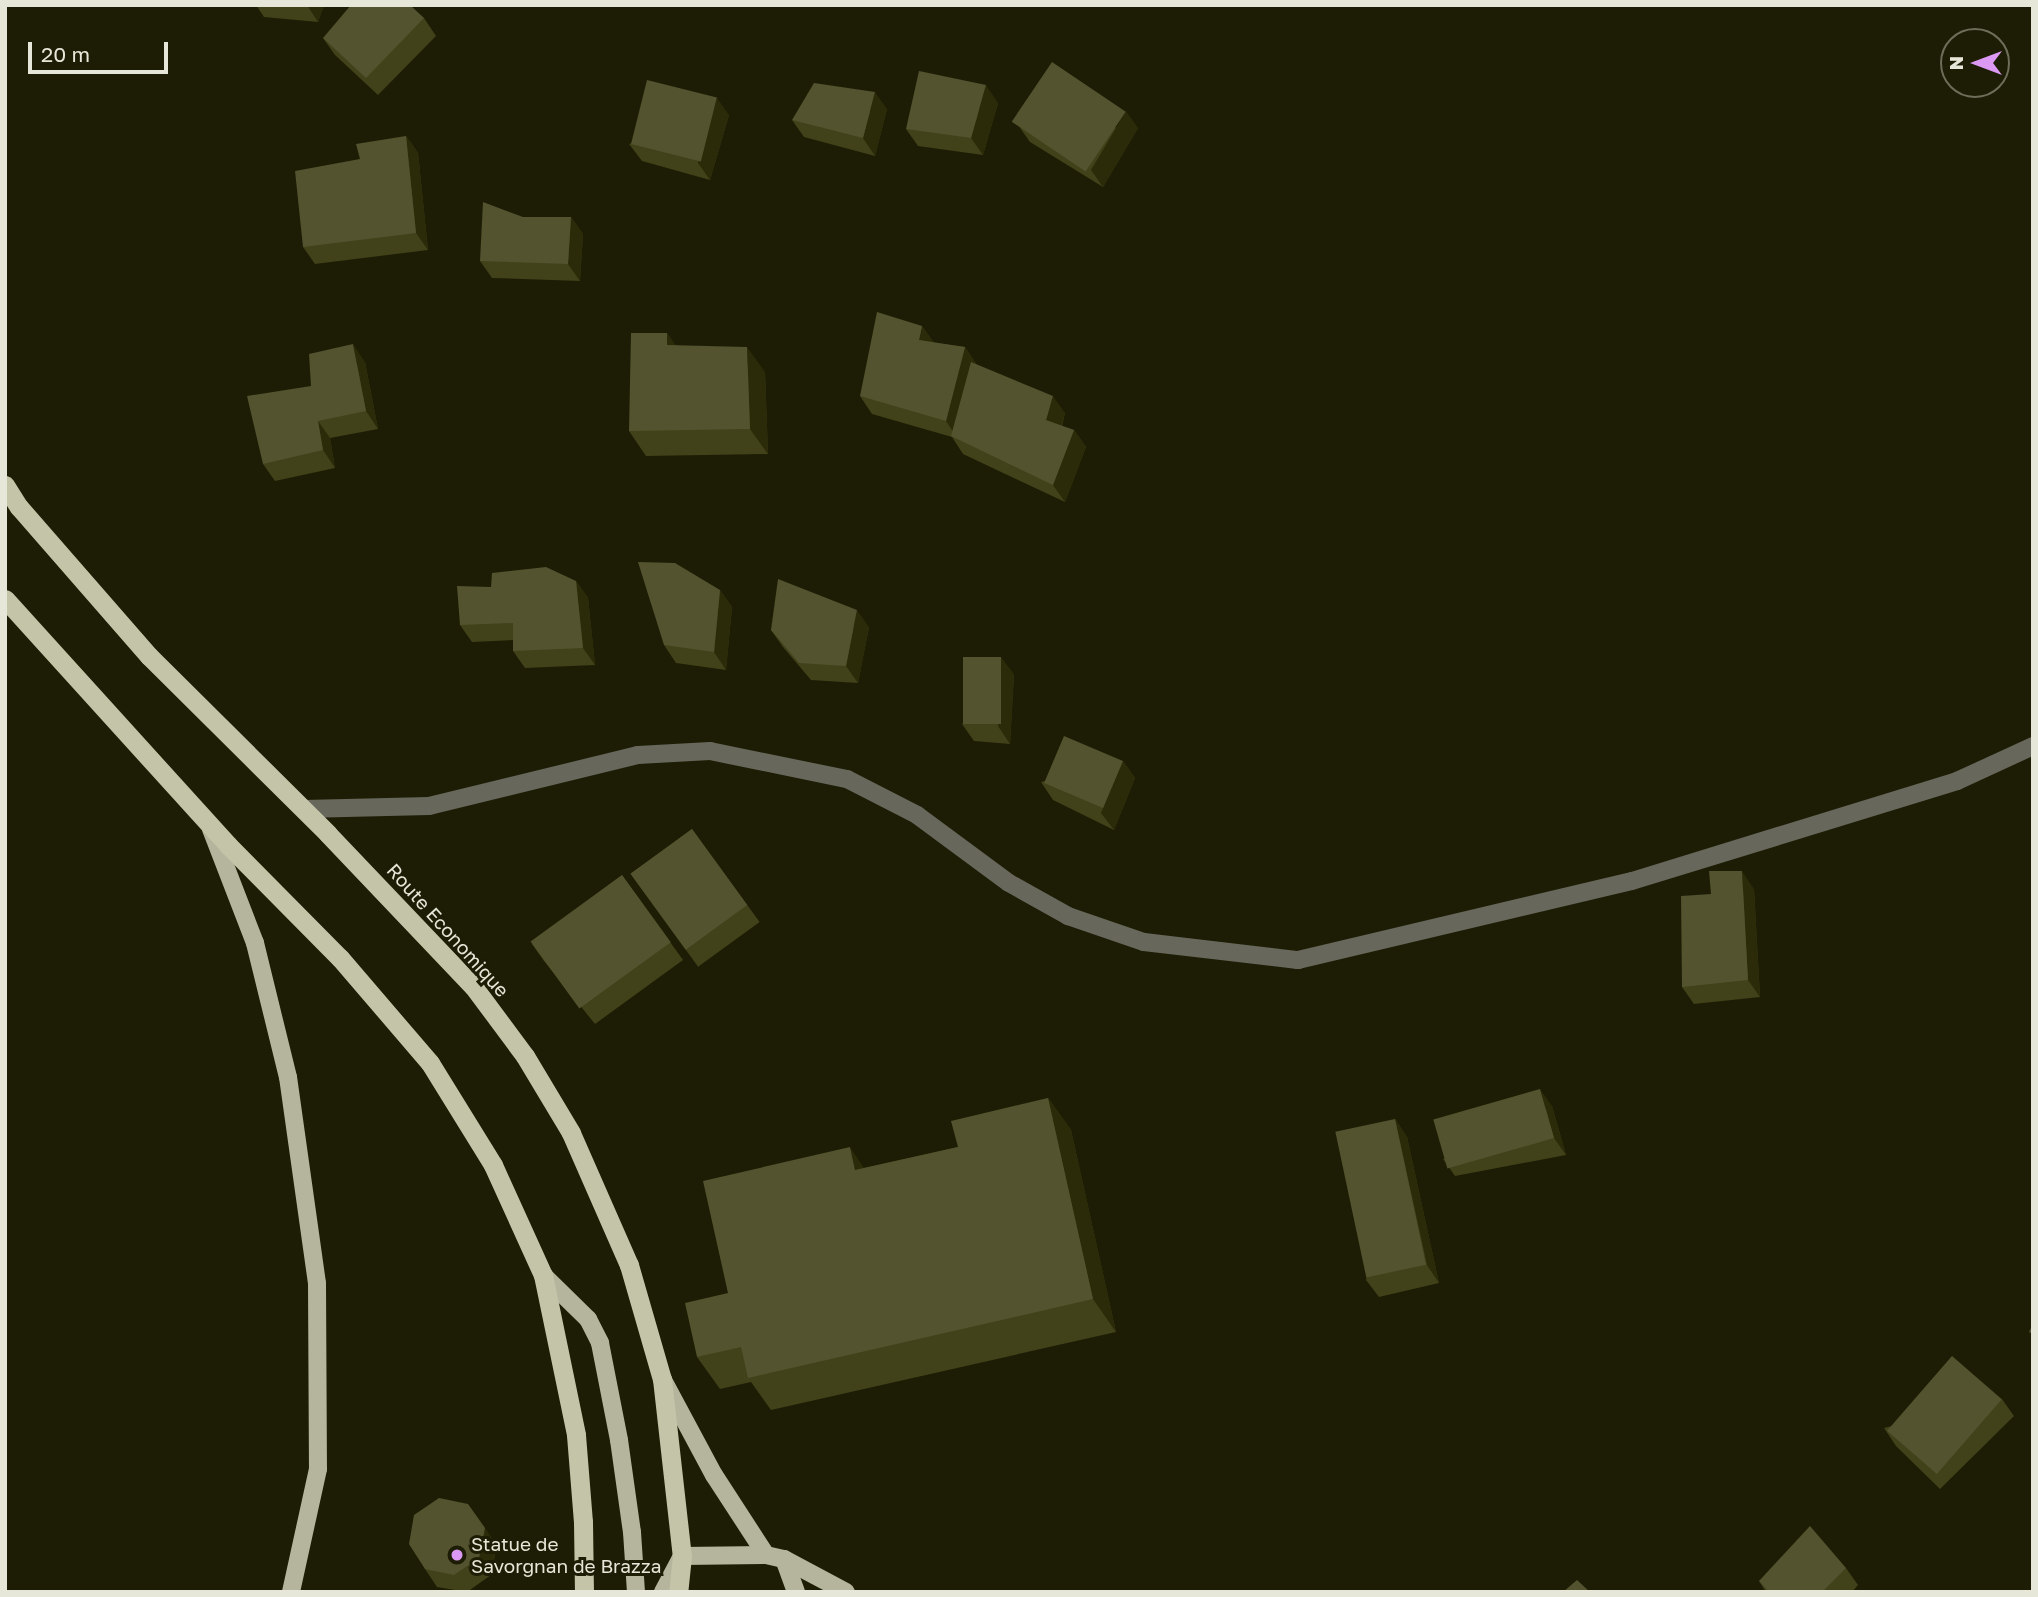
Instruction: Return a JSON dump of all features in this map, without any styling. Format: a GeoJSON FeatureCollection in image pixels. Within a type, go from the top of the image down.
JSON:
{"type":"FeatureCollection","features":[{"type":"Feature","properties":{"kind":"highway","name":"Route Economique"},"geometry":{"type":"LineString","coordinates":[[5,485],[19,507],[149,656],[304,809],[473,986],[525,1056],[571,1133],[629,1265],[663,1379],[682,1556],[678,1592]]}},
{"type":"Feature","properties":{"kind":"highway"},"geometry":{"type":"LineString","coordinates":[[5,599],[210,825],[340,958],[430,1063],[493,1165],[543,1275],[576,1435],[583,1522],[584,1592]]}},
{"type":"Feature","properties":{"kind":"main road"},"geometry":{"type":"LineString","coordinates":[[210,825],[255,943],[288,1077],[317,1283],[318,1469],[291,1592]]}},
{"type":"Feature","properties":{"kind":"main road"},"geometry":{"type":"LineString","coordinates":[[543,1275],[588,1319],[600,1343],[619,1440],[632,1532],[636,1592]]}},
{"type":"Feature","properties":{"kind":"main road"},"geometry":{"type":"LineString","coordinates":[[663,1379],[714,1475],[766,1555]]}},
{"type":"Feature","properties":{"kind":"main road"},"geometry":{"type":"LineString","coordinates":[[663,1592],[682,1556],[766,1555],[784,1559],[846,1592]]}},
{"type":"Feature","properties":{"kind":"main road"},"geometry":{"type":"LineString","coordinates":[[784,1559],[796,1592]]}},
{"type":"Feature","properties":{"kind":"street"},"geometry":{"type":"LineString","coordinates":[[304,809],[429,806],[638,755],[710,751],[847,779],[917,815],[1009,883],[1068,916],[1144,942],[1298,960],[1632,881],[1957,781],[2033,746]]}},
{"type":"Feature","properties":{"kind":"building"},"geometry":{"type":"Polygon","coordinates":[[[351,5],[410,5],[424,18],[366,78],[323,38],[351,5]]]}},
{"type":"Feature","properties":{"kind":"building"},"geometry":{"type":"Polygon","coordinates":[[[1052,62],[1126,112],[1086,171],[1012,122],[1052,62]]]}},
{"type":"Feature","properties":{"kind":"building"},"geometry":{"type":"Polygon","coordinates":[[[919,71],[986,85],[971,138],[906,129],[919,71]]]}},
{"type":"Feature","properties":{"kind":"building"},"geometry":{"type":"Polygon","coordinates":[[[647,80],[717,97],[701,161],[631,144],[647,80]]]}},
{"type":"Feature","properties":{"kind":"building"},"geometry":{"type":"Polygon","coordinates":[[[814,83],[875,92],[863,138],[792,120],[814,83]]]}},
{"type":"Feature","properties":{"kind":"building"},"geometry":{"type":"Polygon","coordinates":[[[406,136],[416,233],[303,247],[295,171],[360,159],[356,144],[406,136]]]}},
{"type":"Feature","properties":{"kind":"building"},"geometry":{"type":"Polygon","coordinates":[[[483,202],[523,217],[571,217],[568,264],[480,261],[483,202]]]}},
{"type":"Feature","properties":{"kind":"building"},"geometry":{"type":"Polygon","coordinates":[[[877,312],[922,326],[919,340],[965,347],[946,421],[860,396],[877,312]]]}},
{"type":"Feature","properties":{"kind":"building"},"geometry":{"type":"Polygon","coordinates":[[[631,333],[667,333],[667,345],[747,347],[750,429],[629,431],[631,333]]]}},
{"type":"Feature","properties":{"kind":"building"},"geometry":{"type":"Polygon","coordinates":[[[353,344],[366,411],[318,421],[323,450],[263,464],[247,396],[311,386],[309,354],[353,344]]]}},
{"type":"Feature","properties":{"kind":"building"},"geometry":{"type":"Polygon","coordinates":[[[971,362],[1053,396],[1046,420],[1074,430],[1053,485],[951,436],[971,362]]]}},
{"type":"Feature","properties":{"kind":"building"},"geometry":{"type":"Polygon","coordinates":[[[638,562],[675,563],[720,590],[714,652],[664,645],[638,562]]]}},
{"type":"Feature","properties":{"kind":"building"},"geometry":{"type":"Polygon","coordinates":[[[546,567],[576,581],[583,648],[513,651],[513,623],[460,625],[457,586],[491,587],[492,573],[546,567]]]}},
{"type":"Feature","properties":{"kind":"building"},"geometry":{"type":"Polygon","coordinates":[[[778,579],[857,610],[846,666],[799,663],[771,630],[778,579]]]}},
{"type":"Feature","properties":{"kind":"building"},"geometry":{"type":"Polygon","coordinates":[[[963,657],[1001,657],[1001,724],[963,724],[963,657]]]}},
{"type":"Feature","properties":{"kind":"building"},"geometry":{"type":"Polygon","coordinates":[[[1064,736],[1123,761],[1103,808],[1044,783],[1064,736]]]}},
{"type":"Feature","properties":{"kind":"building"},"geometry":{"type":"Polygon","coordinates":[[[692,829],[747,905],[686,950],[631,874],[692,829]]]}},
{"type":"Feature","properties":{"kind":"building"},"geometry":{"type":"Polygon","coordinates":[[[1709,871],[1742,871],[1748,980],[1682,987],[1681,896],[1711,894],[1709,871]]]}},
{"type":"Feature","properties":{"kind":"building"},"geometry":{"type":"Polygon","coordinates":[[[622,875],[671,942],[579,1009],[531,941],[622,875]]]}},
{"type":"Feature","properties":{"kind":"building"},"geometry":{"type":"Polygon","coordinates":[[[1540,1089],[1554,1138],[1447,1169],[1433,1120],[1540,1089]]]}},
{"type":"Feature","properties":{"kind":"building"},"geometry":{"type":"Polygon","coordinates":[[[1048,1098],[1093,1299],[748,1378],[741,1347],[697,1357],[685,1303],[728,1293],[703,1181],[850,1147],[855,1170],[958,1147],[951,1121],[1048,1098]]]}},
{"type":"Feature","properties":{"kind":"building"},"geometry":{"type":"Polygon","coordinates":[[[1395,1119],[1426,1265],[1366,1277],[1335,1132],[1395,1119]]]}},
{"type":"Feature","properties":{"kind":"building"},"geometry":{"type":"Polygon","coordinates":[[[1952,1356],[2002,1399],[1937,1474],[1887,1431],[1952,1356]]]}},
{"type":"Feature","properties":{"kind":"building"},"geometry":{"type":"Polygon","coordinates":[[[439,1498],[468,1504],[485,1528],[479,1558],[454,1575],[425,1569],[409,1544],[414,1515],[439,1498]]]}},
{"type":"Feature","properties":{"kind":"building"},"geometry":{"type":"Polygon","coordinates":[[[1810,1526],[1846,1568],[1822,1592],[1769,1592],[1759,1581],[1810,1526]]]}},
{"type":"Feature","properties":{"kind":"building"},"geometry":{"type":"Polygon","coordinates":[[[1577,1580],[1590,1592],[1563,1592],[1577,1580]]]}},
{"type":"Feature","properties":{"kind":"place","name":"Statue de Savorgnan de Brazza"},"geometry":{"type":"Point","coordinates":[457,1555]}}]}
